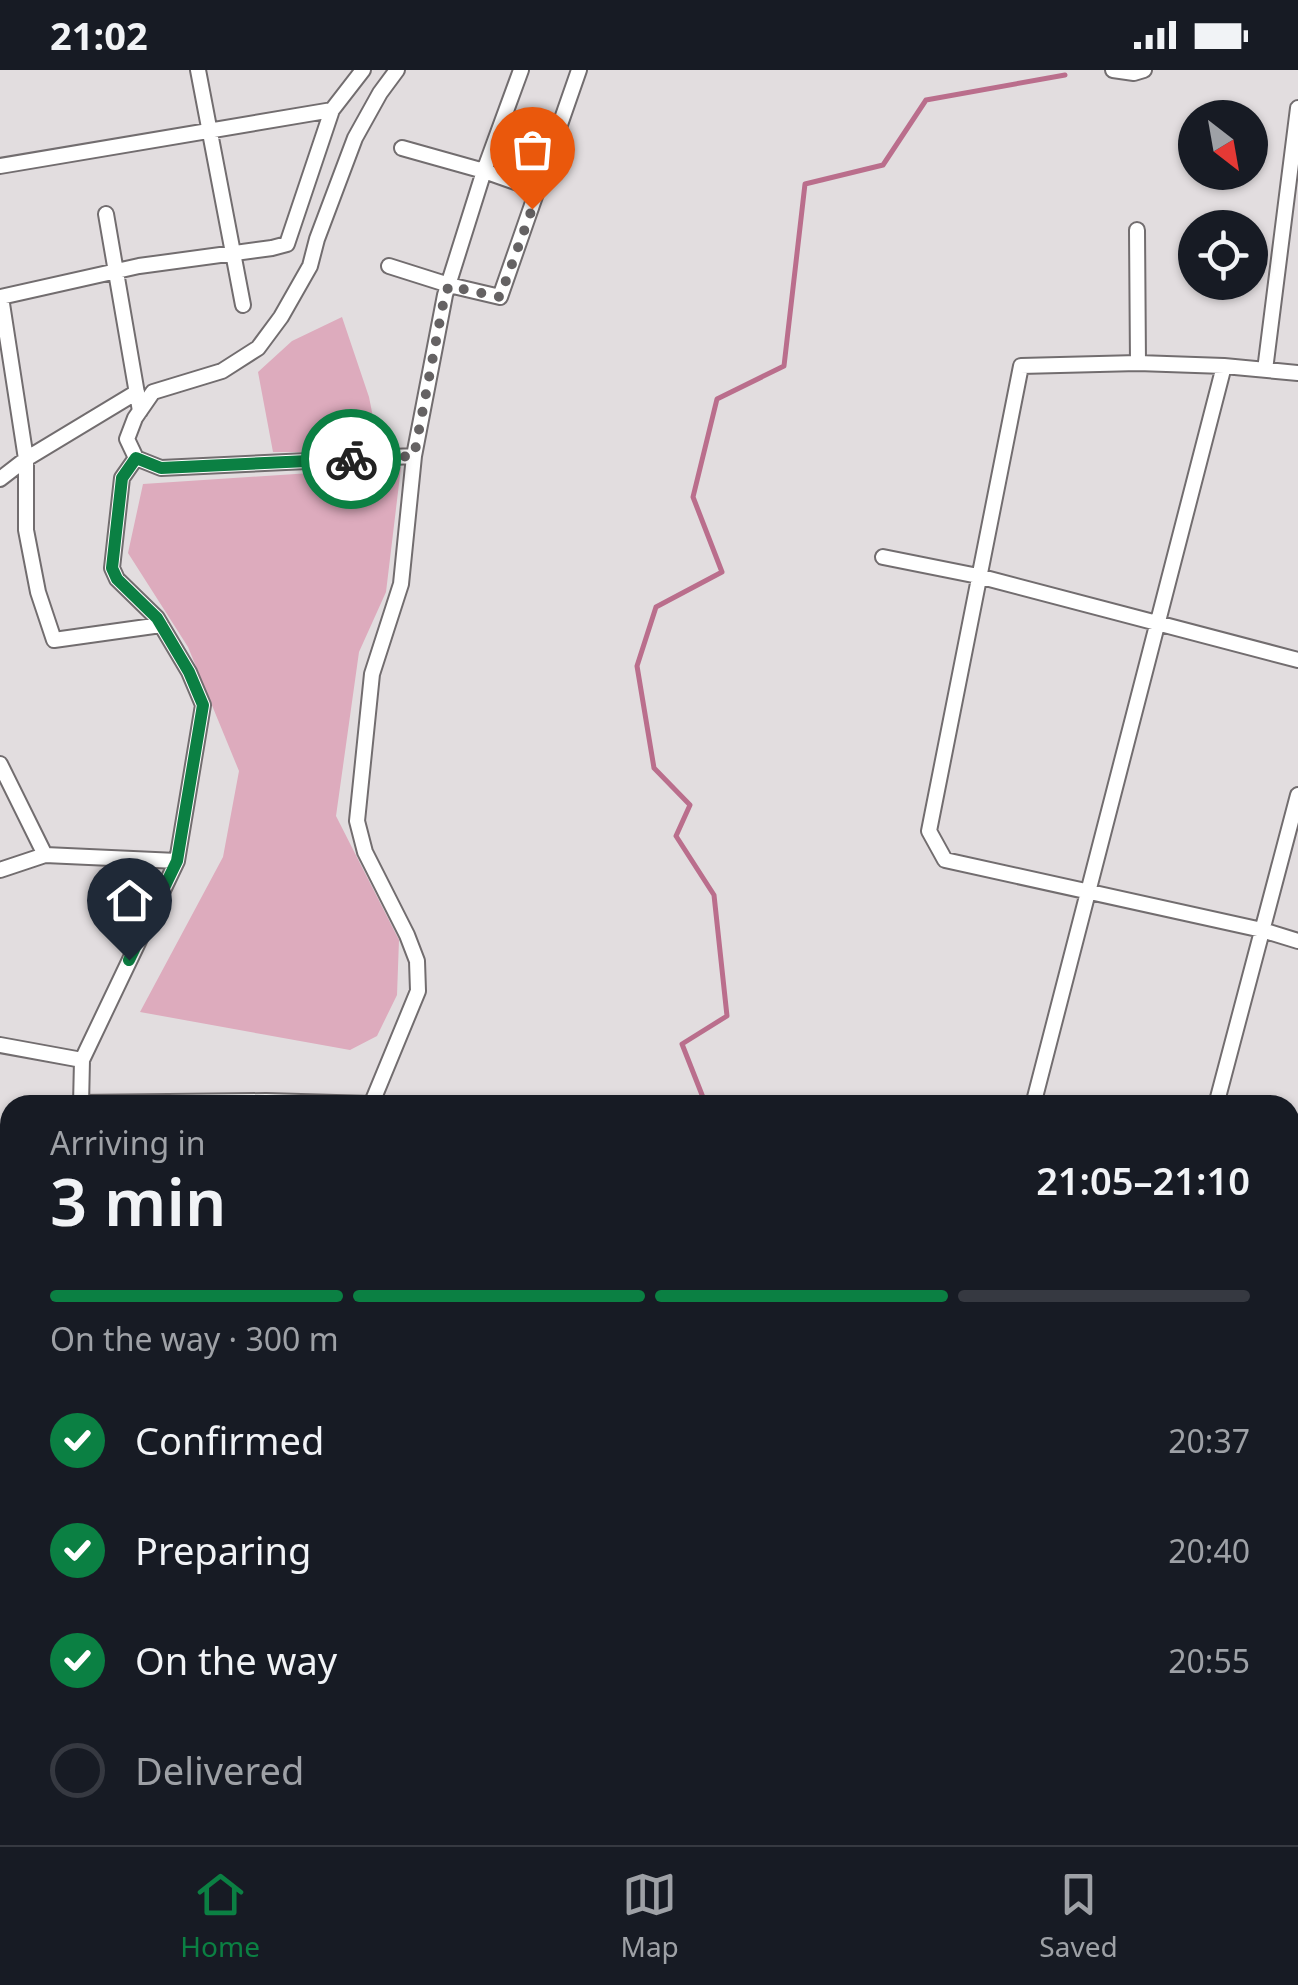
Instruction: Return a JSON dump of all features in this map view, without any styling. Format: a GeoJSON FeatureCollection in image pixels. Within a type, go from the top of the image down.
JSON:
{"type":"FeatureCollection","features":[{"type":"Feature","properties":{"kind":"street"},"geometry":{"type":"LineString","coordinates":[[198,70],[242,305]]}},
{"type":"Feature","properties":{"kind":"street"},"geometry":{"type":"LineString","coordinates":[[161,625],[54,640],[38,592],[26,530],[26,459],[1,298],[116,271],[287,244],[332,110],[363,70]]}},
{"type":"Feature","properties":{"kind":"street"},"geometry":{"type":"LineString","coordinates":[[397,70],[355,138],[310,266],[281,317],[258,348],[222,371],[153,392],[135,418],[128,439],[136,458],[161,468],[414,456]]}},
{"type":"Feature","properties":{"kind":"street"},"geometry":{"type":"LineString","coordinates":[[375,1095],[418,991],[417,961],[408,935],[365,852],[357,821],[372,674],[401,584],[414,456],[445,294],[520,70]]}},
{"type":"Feature","properties":{"kind":"street"},"geometry":{"type":"LineString","coordinates":[[388,266],[449,286],[500,297],[579,70]]}},
{"type":"Feature","properties":{"kind":"street"},"geometry":{"type":"LineString","coordinates":[[1113,70],[1144,70]]}},
{"type":"Feature","properties":{"kind":"street"},"geometry":{"type":"LineString","coordinates":[[1265,370],[1293,202],[1298,108]]}},
{"type":"Feature","properties":{"kind":"street"},"geometry":{"type":"LineString","coordinates":[[0,166],[332,110]]}},
{"type":"Feature","properties":{"kind":"street"},"geometry":{"type":"LineString","coordinates":[[402,148],[538,190]]}},
{"type":"Feature","properties":{"kind":"street"},"geometry":{"type":"LineString","coordinates":[[106,214],[140,411]]}},
{"type":"Feature","properties":{"kind":"street"},"geometry":{"type":"LineString","coordinates":[[1137,230],[1138,364]]}},
{"type":"Feature","properties":{"kind":"street"},"geometry":{"type":"LineString","coordinates":[[1298,373],[1224,366],[1021,366],[929,831],[945,860],[1298,941]]}},
{"type":"Feature","properties":{"kind":"street"},"geometry":{"type":"LineString","coordinates":[[1036,1095],[1224,366]]}},
{"type":"Feature","properties":{"kind":"street"},"geometry":{"type":"LineString","coordinates":[[0,479],[137,392]]}},
{"type":"Feature","properties":{"kind":"street"},"geometry":{"type":"LineString","coordinates":[[81,1095],[82,1060],[177,861],[203,705],[161,625],[117,579],[112,568],[122,478],[136,458]]}},
{"type":"Feature","properties":{"kind":"street"},"geometry":{"type":"LineString","coordinates":[[882,557],[978,576],[1298,660]]}},
{"type":"Feature","properties":{"kind":"street"},"geometry":{"type":"LineString","coordinates":[[0,764],[45,855]]}},
{"type":"Feature","properties":{"kind":"street"},"geometry":{"type":"LineString","coordinates":[[1219,1095],[1298,794]]}},
{"type":"Feature","properties":{"kind":"street"},"geometry":{"type":"LineString","coordinates":[[0,870],[45,855],[177,861]]}},
{"type":"Feature","properties":{"kind":"street"},"geometry":{"type":"LineString","coordinates":[[0,1046],[82,1060]]}},
{"type":"Feature","properties":{"kind":"shaded area"},"geometry":{"type":"Polygon","coordinates":[[[342,317],[369,397],[380,452],[273,452],[258,372],[292,341],[342,317]]]}},
{"type":"Feature","properties":{"kind":"shaded area"},"geometry":{"type":"Polygon","coordinates":[[[401,467],[386,592],[359,652],[336,816],[399,940],[397,995],[377,1036],[350,1050],[140,1012],[223,857],[239,771],[188,647],[128,553],[143,484],[401,467]]]}},
{"type":"Feature","properties":{"kind":"waterway"},"geometry":{"type":"LineString","coordinates":[[702,1095],[682,1044],[727,1016],[714,895],[676,836],[690,805],[654,768],[637,666],[656,607],[722,572],[693,497],[717,399],[784,366],[805,184],[883,165],[926,100],[1065,75]]}},
{"type":"Feature","properties":{"kind":"way so far"},"geometry":{"type":"LineString","coordinates":[[351,459],[414,456],[445,294],[449,286],[500,297],[532,209]]}},
{"type":"Feature","properties":{"kind":"route"},"geometry":{"type":"LineString","coordinates":[[129,960],[177,861],[203,705],[189,672],[157,618],[117,579],[112,568],[122,478],[136,458],[161,468],[351,459]]}}]}
